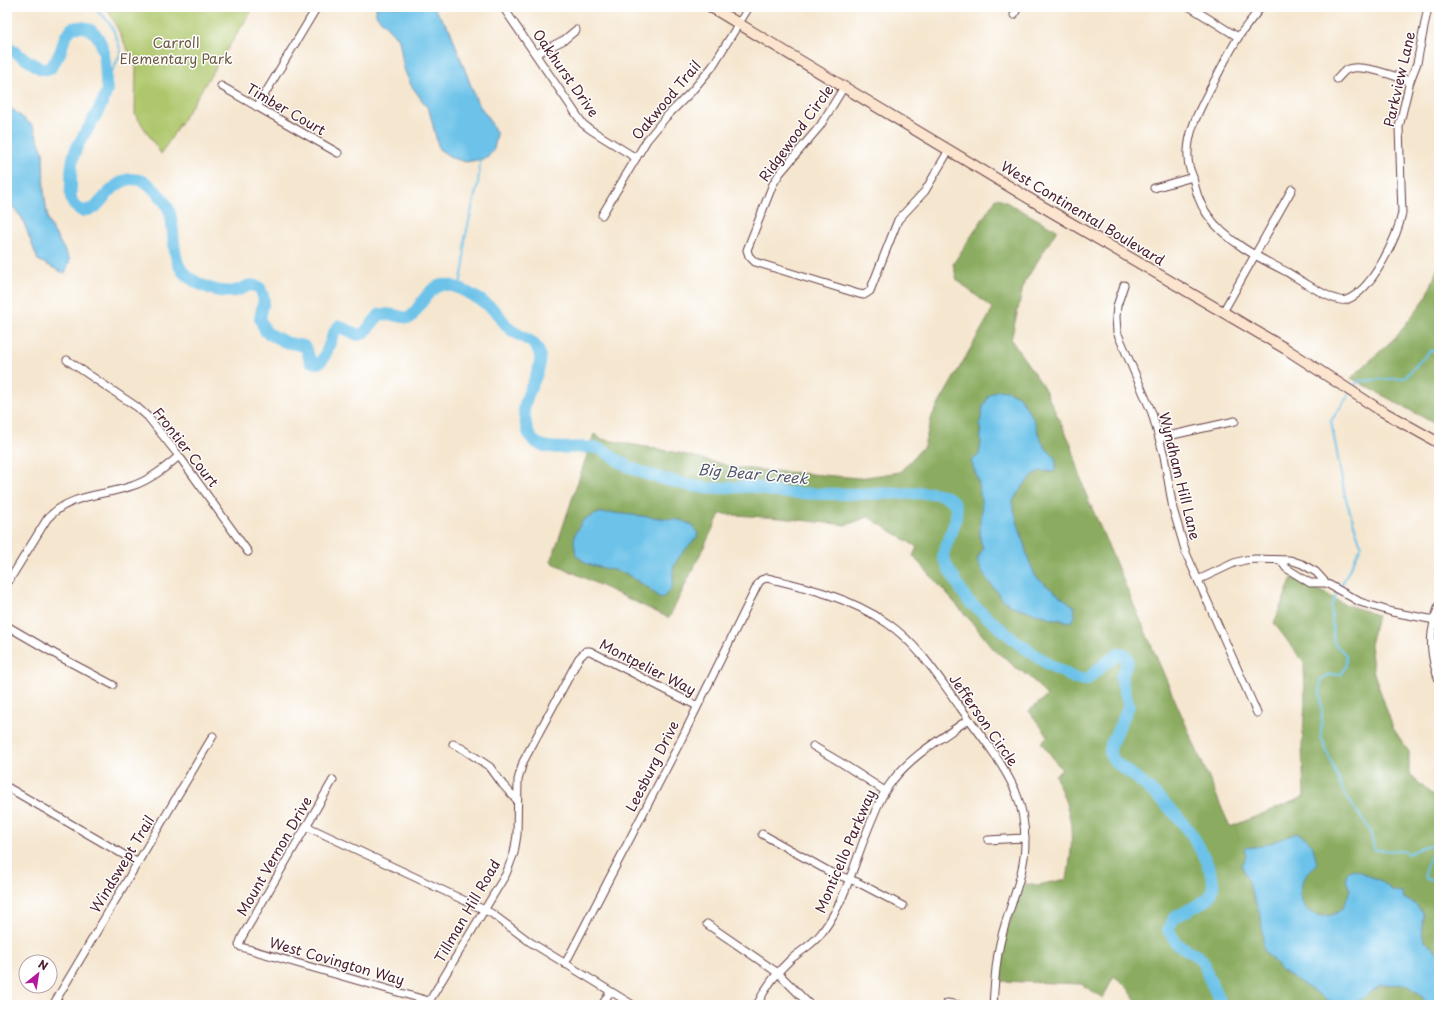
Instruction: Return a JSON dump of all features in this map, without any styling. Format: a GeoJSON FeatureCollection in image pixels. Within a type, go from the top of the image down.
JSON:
{"type":"FeatureCollection","features":[{"type":"Feature","properties":{"kind":"main road","name":"West Continental Boulevard"},"geometry":{"type":"LineString","coordinates":[[712,7],[1040,206],[1286,349],[1374,406],[1439,443]]}},
{"type":"Feature","properties":{"kind":"street"},"geometry":{"type":"LineString","coordinates":[[258,107],[317,7]]}},
{"type":"Feature","properties":{"kind":"street","name":"Oakhurst Drive"},"geometry":{"type":"LineString","coordinates":[[503,7],[583,124],[636,158]]}},
{"type":"Feature","properties":{"kind":"street","name":"Oakwood Trail"},"geometry":{"type":"LineString","coordinates":[[602,215],[647,140],[712,67],[749,7]]}},
{"type":"Feature","properties":{"kind":"street"},"geometry":{"type":"LineString","coordinates":[[1014,15],[1018,7]]}},
{"type":"Feature","properties":{"kind":"street"},"geometry":{"type":"LineString","coordinates":[[1190,7],[1238,37]]}},
{"type":"Feature","properties":{"kind":"street"},"geometry":{"type":"LineString","coordinates":[[1255,256],[1217,226],[1207,214],[1199,200],[1189,166],[1189,156],[1193,125],[1198,112],[1238,37],[1261,7]]}},
{"type":"Feature","properties":{"kind":"street","name":"Parkview Lane"},"geometry":{"type":"LineString","coordinates":[[1255,256],[1330,297],[1342,301],[1347,300],[1360,291],[1372,278],[1390,250],[1400,225],[1402,214],[1399,127],[1410,81],[1417,63],[1428,7]]}},
{"type":"Feature","properties":{"kind":"street"},"geometry":{"type":"LineString","coordinates":[[536,54],[564,40],[576,30]]}},
{"type":"Feature","properties":{"kind":"street"},"geometry":{"type":"LineString","coordinates":[[1337,79],[1346,70],[1356,68],[1366,69],[1410,81]]}},
{"type":"Feature","properties":{"kind":"street","name":"Timber Court"},"geometry":{"type":"LineString","coordinates":[[221,86],[338,154]]}},
{"type":"Feature","properties":{"kind":"street","name":"Ridgewood Circle"},"geometry":{"type":"LineString","coordinates":[[844,88],[820,126],[780,173],[769,192],[747,250],[749,256],[756,262],[859,294],[868,294],[898,220],[925,190],[949,150]]}},
{"type":"Feature","properties":{"kind":"street"},"geometry":{"type":"LineString","coordinates":[[1154,188],[1193,177]]}},
{"type":"Feature","properties":{"kind":"street"},"geometry":{"type":"LineString","coordinates":[[1223,312],[1292,189]]}},
{"type":"Feature","properties":{"kind":"street","name":"Wyndham Hill Lane"},"geometry":{"type":"LineString","coordinates":[[1124,285],[1117,306],[1117,332],[1152,413],[1164,456],[1178,531],[1257,714]]}},
{"type":"Feature","properties":{"kind":"street","name":"Frontier Court"},"geometry":{"type":"LineString","coordinates":[[67,360],[137,407],[148,417],[179,456],[248,552]]}},
{"type":"Feature","properties":{"kind":"street"},"geometry":{"type":"LineString","coordinates":[[1159,438],[1235,421]]}},
{"type":"Feature","properties":{"kind":"street"},"geometry":{"type":"LineString","coordinates":[[7,584],[46,518],[51,514],[74,501],[91,495],[139,483],[151,477],[179,456]]}},
{"type":"Feature","properties":{"kind":"street"},"geometry":{"type":"LineString","coordinates":[[1198,580],[1245,560],[1290,560],[1302,564],[1316,572],[1326,584],[1360,602],[1392,612],[1435,620]]}},
{"type":"Feature","properties":{"kind":"street"},"geometry":{"type":"LineString","coordinates":[[1281,561],[1286,568],[1310,583],[1326,584]]}},
{"type":"Feature","properties":{"kind":"street","name":"Jefferson Circle"},"geometry":{"type":"LineString","coordinates":[[761,580],[766,578],[836,596],[887,623],[905,638],[932,669],[991,749],[1014,790],[1020,805],[1025,838],[1022,866],[997,956],[994,1005]]}},
{"type":"Feature","properties":{"kind":"street","name":"Leesburg Drive"},"geometry":{"type":"LineString","coordinates":[[565,964],[761,580]]}},
{"type":"Feature","properties":{"kind":"street"},"geometry":{"type":"LineString","coordinates":[[1439,605],[1432,627],[1434,661],[1439,680]]}},
{"type":"Feature","properties":{"kind":"street"},"geometry":{"type":"LineString","coordinates":[[7,626],[62,658],[113,685]]}},
{"type":"Feature","properties":{"kind":"street","name":"Montpelier Way"},"geometry":{"type":"LineString","coordinates":[[586,651],[590,651],[697,706]]}},
{"type":"Feature","properties":{"kind":"street","name":"Tillman Hill Road"},"geometry":{"type":"LineString","coordinates":[[428,1003],[506,874],[514,853],[517,835],[518,780],[523,762],[579,658],[586,651]]}},
{"type":"Feature","properties":{"kind":"street","name":"Monticello Parkway"},"geometry":{"type":"LineString","coordinates":[[756,1005],[767,986],[778,973],[823,932],[830,921],[850,879],[862,842],[878,803],[893,779],[917,756],[969,719]]}},
{"type":"Feature","properties":{"kind":"street","name":"Windswept Trail"},"geometry":{"type":"LineString","coordinates":[[53,1005],[213,736]]}},
{"type":"Feature","properties":{"kind":"street"},"geometry":{"type":"LineString","coordinates":[[453,744],[490,767],[503,785],[517,800]]}},
{"type":"Feature","properties":{"kind":"street"},"geometry":{"type":"LineString","coordinates":[[813,746],[885,791]]}},
{"type":"Feature","properties":{"kind":"street","name":"Mount Vernon Drive"},"geometry":{"type":"LineString","coordinates":[[239,945],[242,937],[333,780]]}},
{"type":"Feature","properties":{"kind":"street"},"geometry":{"type":"LineString","coordinates":[[7,787],[138,863]]}},
{"type":"Feature","properties":{"kind":"street"},"geometry":{"type":"LineString","coordinates":[[306,826],[491,913],[530,942],[633,1005]]}},
{"type":"Feature","properties":{"kind":"street"},"geometry":{"type":"LineString","coordinates":[[762,834],[830,872],[850,879],[903,906]]}},
{"type":"Feature","properties":{"kind":"street"},"geometry":{"type":"LineString","coordinates":[[988,840],[1025,838]]}},
{"type":"Feature","properties":{"kind":"street"},"geometry":{"type":"LineString","coordinates":[[707,924],[778,973],[810,1005]]}},
{"type":"Feature","properties":{"kind":"street","name":"West Covington Way"},"geometry":{"type":"LineString","coordinates":[[239,945],[241,947],[428,1003]]}},
{"type":"Feature","properties":{"kind":"street"},"geometry":{"type":"LineString","coordinates":[[602,1005],[610,992]]}},
{"type":"Feature","properties":{"kind":"street"},"geometry":{"type":"LineString","coordinates":[[947,1003],[959,1005]]}},
{"type":"Feature","properties":{"kind":"green space","name":"Carroll Elementary Park"},"geometry":{"type":"Polygon","coordinates":[[[107,7],[254,7],[161,154],[135,114],[136,67],[107,7]]]}},
{"type":"Feature","properties":{"kind":"green space"},"geometry":{"type":"Polygon","coordinates":[[[997,197],[1057,230],[1024,283],[1011,340],[1043,386],[1071,444],[1085,492],[1230,827],[1304,797],[1302,746],[1305,704],[1304,663],[1274,623],[1292,578],[1325,593],[1342,603],[1377,615],[1370,645],[1374,673],[1393,728],[1409,752],[1409,774],[1439,801],[1439,1005],[1139,1005],[1127,987],[1114,976],[1103,998],[1081,984],[1000,981],[999,959],[1013,911],[1025,884],[1038,885],[1067,879],[1071,853],[1070,818],[1055,775],[1062,770],[1041,742],[1048,736],[1029,711],[1047,696],[1029,676],[1013,666],[1011,662],[995,651],[970,620],[913,556],[917,547],[868,517],[846,525],[780,518],[720,514],[669,618],[551,562],[594,434],[601,439],[679,453],[737,468],[859,478],[900,472],[924,446],[932,416],[993,309],[957,280],[953,264],[997,197]]]}},
{"type":"Feature","properties":{"kind":"green space"},"geometry":{"type":"Polygon","coordinates":[[[1439,265],[1439,426],[1351,378],[1397,336],[1427,296],[1439,265]]]}},
{"type":"Feature","properties":{"kind":"water"},"geometry":{"type":"Polygon","coordinates":[[[376,7],[433,7],[450,30],[477,102],[497,134],[494,149],[487,158],[466,162],[452,158],[439,149],[429,110],[411,85],[404,69],[399,40],[376,15],[376,7]]]}},
{"type":"Feature","properties":{"kind":"water"},"geometry":{"type":"Polygon","coordinates":[[[7,105],[33,126],[43,152],[44,191],[48,221],[70,260],[65,274],[38,260],[22,218],[7,200],[7,105]]]}},
{"type":"Feature","properties":{"kind":"water"},"geometry":{"type":"Polygon","coordinates":[[[997,390],[1008,391],[1018,396],[1034,420],[1040,439],[1055,458],[1056,466],[1054,472],[1037,472],[1029,479],[1012,503],[1029,561],[1036,577],[1074,606],[1075,616],[1070,622],[1012,606],[1002,599],[984,575],[977,560],[983,548],[980,539],[982,509],[978,480],[971,461],[979,455],[981,443],[980,423],[983,407],[989,395],[997,390]]]}},
{"type":"Feature","properties":{"kind":"water"},"geometry":{"type":"Polygon","coordinates":[[[599,513],[614,513],[680,520],[692,525],[698,532],[697,537],[677,560],[673,568],[671,588],[662,598],[625,573],[587,564],[576,555],[574,542],[575,534],[583,520],[599,513]]]}},
{"type":"Feature","properties":{"kind":"water"},"geometry":{"type":"Polygon","coordinates":[[[1297,833],[1312,845],[1317,863],[1302,883],[1301,899],[1303,905],[1308,911],[1318,915],[1328,916],[1341,909],[1346,902],[1350,889],[1346,880],[1346,875],[1353,869],[1381,881],[1393,891],[1402,892],[1403,898],[1415,904],[1423,913],[1423,936],[1428,944],[1439,953],[1439,1005],[1425,1005],[1426,1002],[1419,993],[1405,984],[1380,985],[1363,998],[1349,1005],[1336,1005],[1282,971],[1264,950],[1261,917],[1242,866],[1246,856],[1244,848],[1262,846],[1297,833]]]}},
{"type":"Feature","properties":{"kind":"waterway"},"geometry":{"type":"LineString","coordinates":[[90,7],[108,21],[114,31],[121,52],[106,85]]}},
{"type":"Feature","properties":{"kind":"waterway","name":"Big Bear Creek"},"geometry":{"type":"LineString","coordinates":[[7,47],[41,69],[50,69],[60,53],[65,37],[72,28],[83,27],[91,30],[97,36],[104,53],[107,90],[93,121],[77,147],[72,161],[71,194],[73,203],[82,211],[91,209],[96,207],[107,194],[126,180],[140,180],[146,183],[160,196],[169,210],[175,253],[180,268],[185,274],[196,282],[215,290],[229,292],[239,290],[249,285],[260,288],[264,299],[260,319],[266,332],[285,342],[304,346],[307,350],[310,361],[316,363],[321,361],[327,351],[335,330],[339,326],[358,335],[364,333],[380,314],[410,318],[432,290],[442,285],[448,285],[456,287],[482,301],[496,312],[509,328],[536,346],[540,356],[539,368],[527,396],[524,412],[526,427],[529,435],[537,443],[543,446],[558,448],[590,447],[600,449],[620,462],[640,472],[662,479],[699,487],[754,487],[777,492],[816,494],[932,493],[945,496],[952,501],[956,507],[955,523],[943,557],[968,601],[1018,643],[1048,664],[1074,678],[1086,680],[1119,653],[1125,655],[1128,660],[1121,678],[1129,706],[1111,744],[1110,755],[1118,764],[1146,786],[1180,820],[1194,838],[1207,864],[1213,884],[1211,894],[1208,899],[1174,918],[1168,930],[1177,944],[1198,956],[1204,962],[1208,976],[1222,1005]]}},
{"type":"Feature","properties":{"kind":"waterway"},"geometry":{"type":"LineString","coordinates":[[459,290],[464,264],[465,238],[478,183],[480,162],[478,159]]}},
{"type":"Feature","properties":{"kind":"waterway"},"geometry":{"type":"LineString","coordinates":[[1353,388],[1358,381],[1404,378],[1430,351],[1439,351]]}},
{"type":"Feature","properties":{"kind":"waterway"},"geometry":{"type":"LineString","coordinates":[[1350,393],[1331,421],[1345,496],[1361,546],[1331,606],[1334,643],[1346,655],[1346,666],[1341,675],[1331,674],[1321,679],[1321,737],[1344,793],[1369,829],[1375,850],[1403,851],[1408,854],[1422,847],[1435,844],[1436,846],[1426,868],[1425,877],[1428,880],[1439,876]]}}]}
